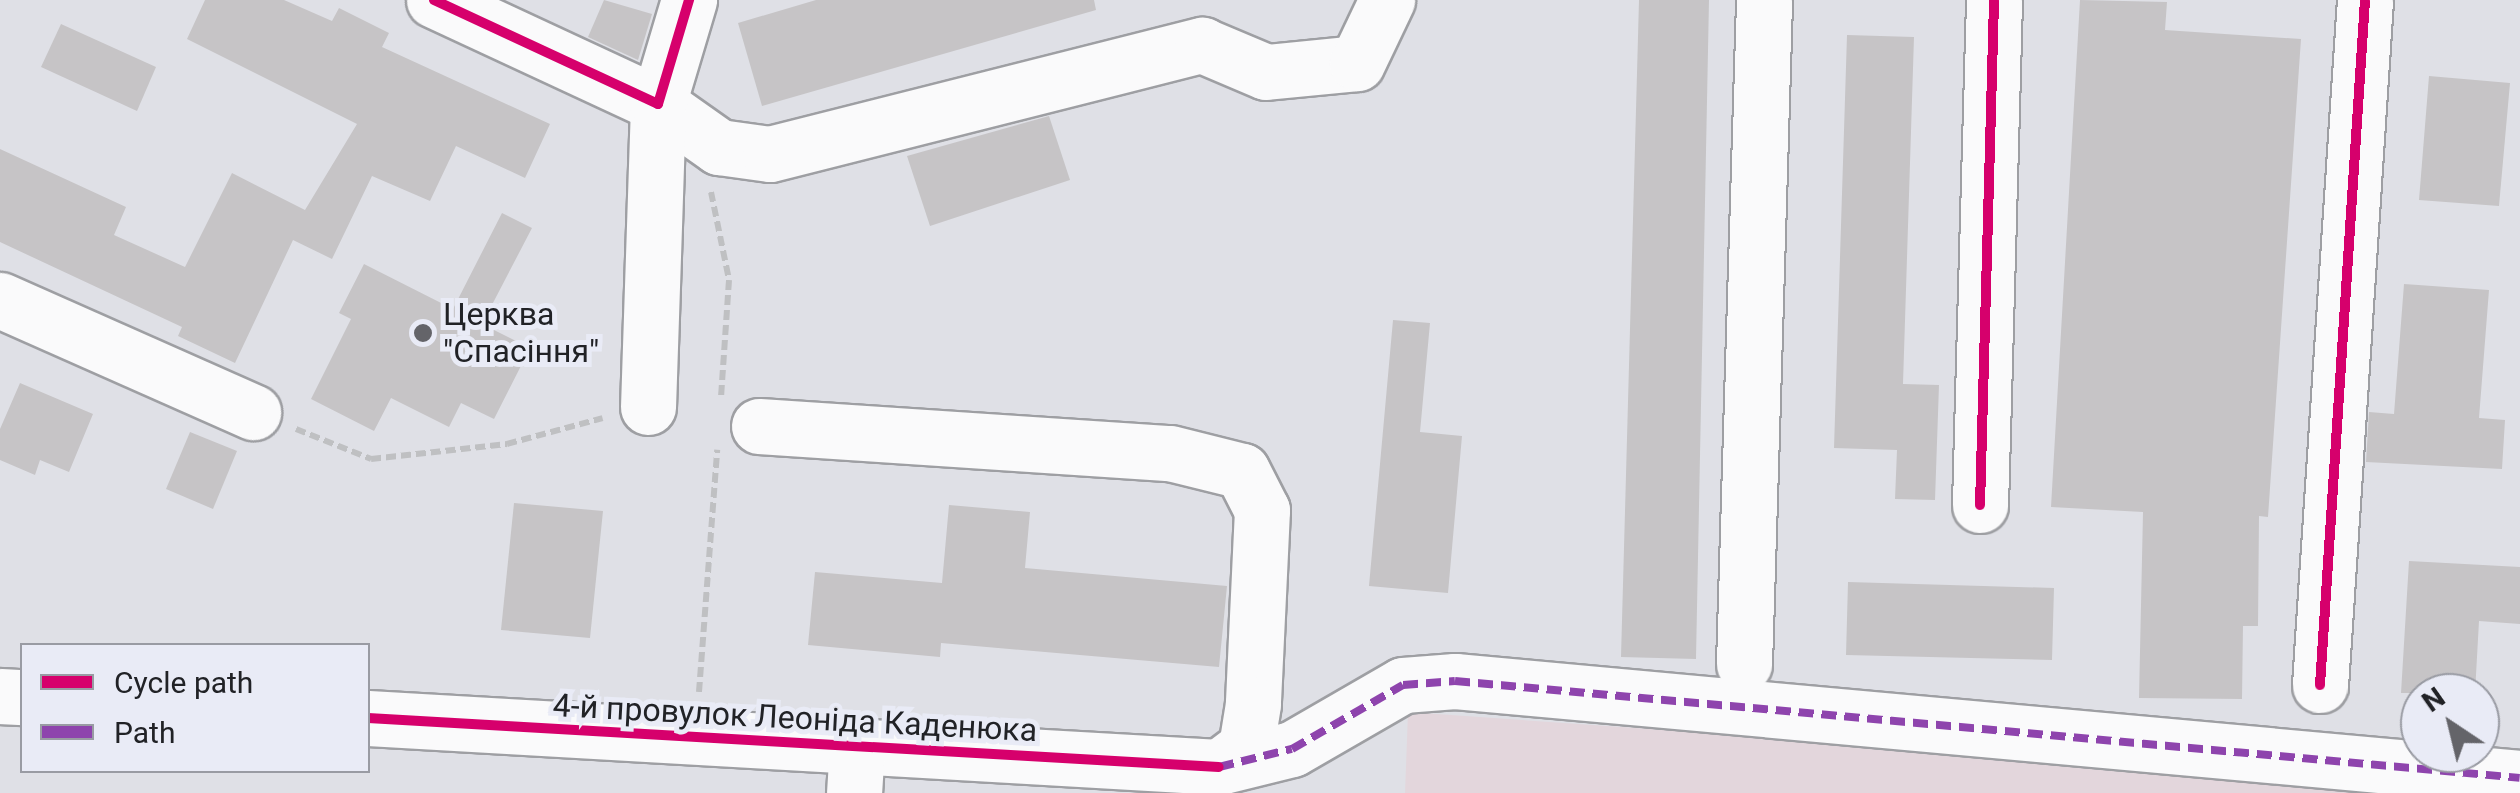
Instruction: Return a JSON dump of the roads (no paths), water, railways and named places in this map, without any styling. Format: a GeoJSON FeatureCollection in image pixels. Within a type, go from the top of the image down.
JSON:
{"type":"FeatureCollection","features":[{"type":"Feature","properties":{"kind":"street"},"geometry":{"type":"LineString","coordinates":[[434,0],[658,104],[719,147],[770,154],[1202,45],[1266,72],[1357,64],[1387,0]]}},
{"type":"Feature","properties":{"kind":"street"},"geometry":{"type":"LineString","coordinates":[[648,406],[658,104],[689,0]]}},
{"type":"Feature","properties":{"kind":"street"},"geometry":{"type":"LineString","coordinates":[[1744,664],[1764,0]]}},
{"type":"Feature","properties":{"kind":"street"},"geometry":{"type":"LineString","coordinates":[[1980,505],[1994,0]]}},
{"type":"Feature","properties":{"kind":"street"},"geometry":{"type":"LineString","coordinates":[[2320,685],[2365,0]]}},
{"type":"Feature","properties":{"kind":"street"},"geometry":{"type":"LineString","coordinates":[[0,300],[253,412]]}},
{"type":"Feature","properties":{"kind":"street"},"geometry":{"type":"LineString","coordinates":[[759,426],[1170,453],[1242,471],[1262,510],[1253,704],[1246,747],[1219,767]]}},
{"type":"Feature","properties":{"kind":"street","name":"4-й провулок Леоніда Каденюка"},"geometry":{"type":"LineString","coordinates":[[370,718],[856,770],[1219,767],[1292,749],[1403,686],[1455,681],[2520,778]]}},
{"type":"Feature","properties":{"kind":"place","name":"Церква \"Спасіння\""},"geometry":{"type":"Point","coordinates":[423,333]}}]}
